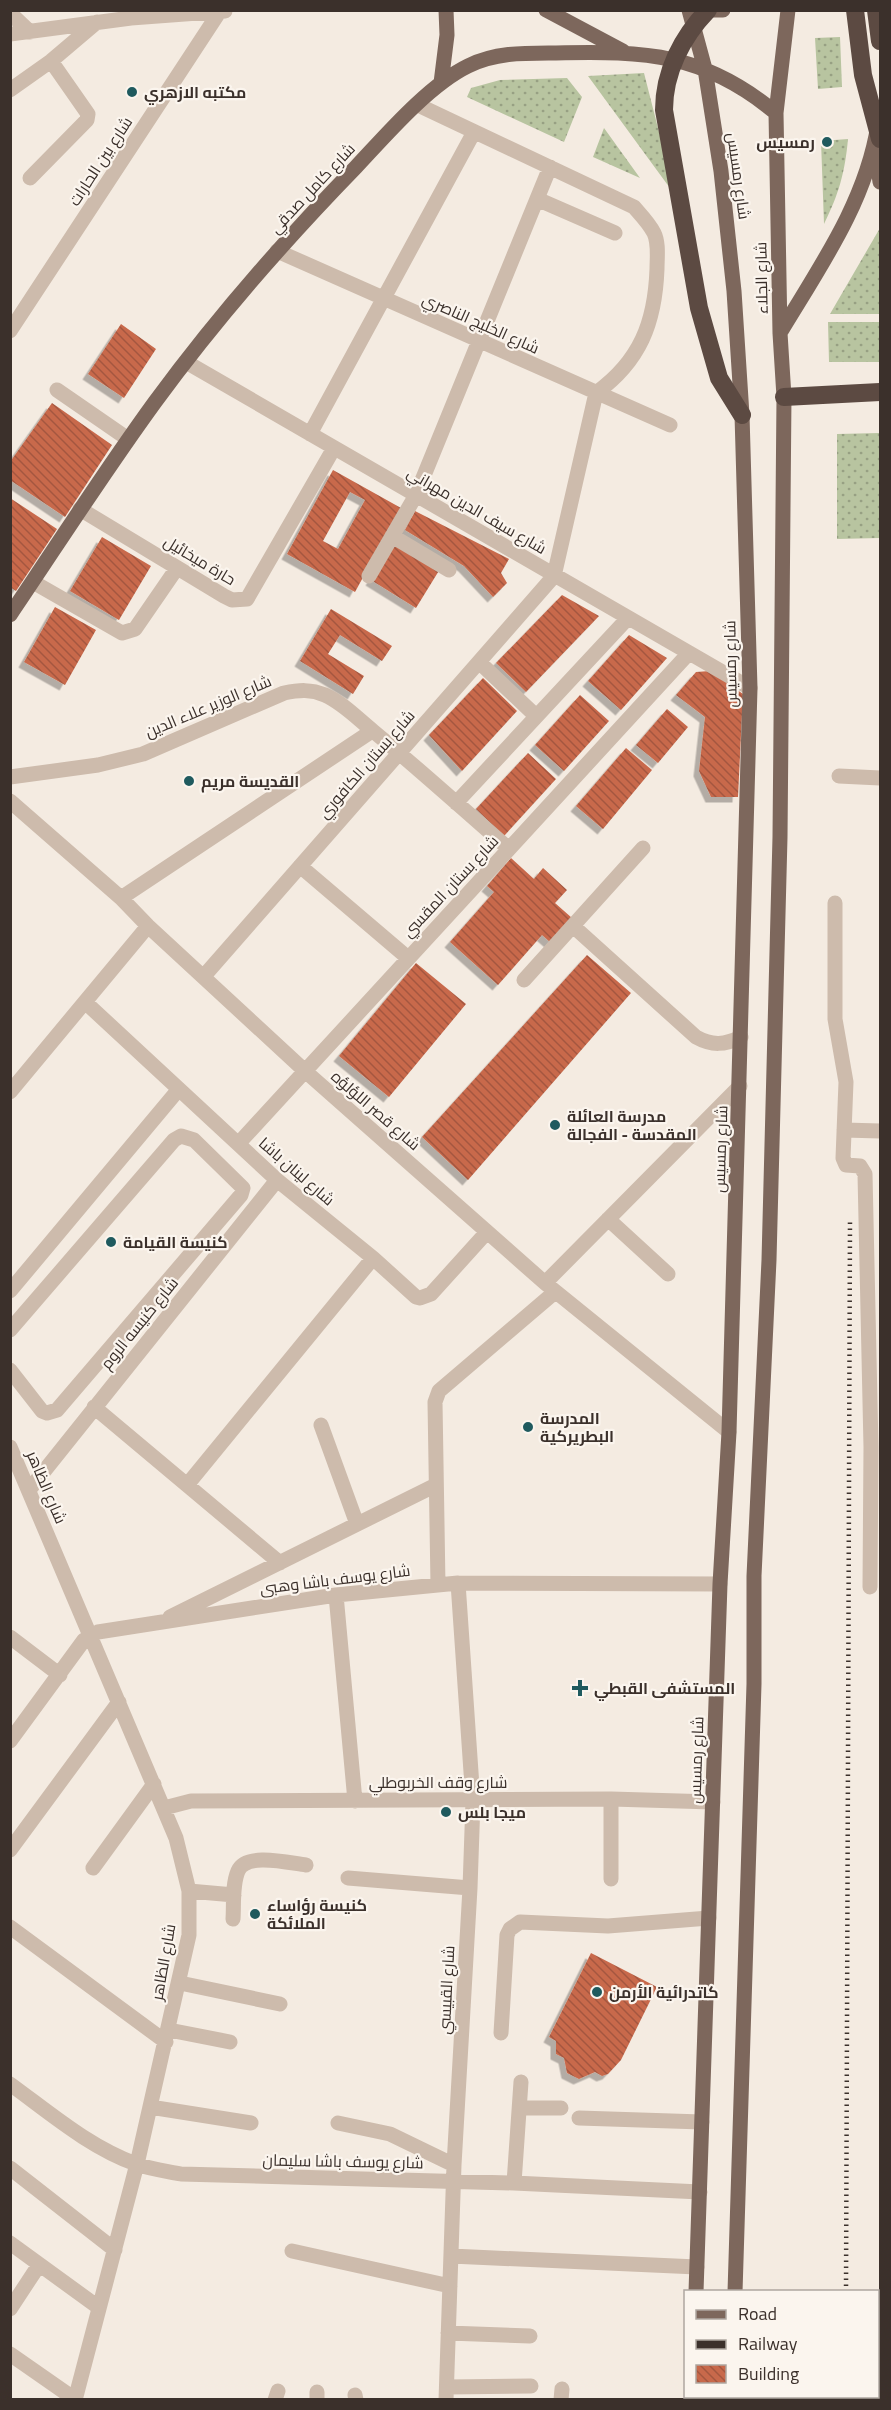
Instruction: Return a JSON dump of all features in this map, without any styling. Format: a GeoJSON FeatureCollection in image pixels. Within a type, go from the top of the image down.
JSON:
{"type":"FeatureCollection","features":[{"type":"Feature","properties":{"kind":"highway"},"geometry":{"type":"LineString","coordinates":[[709,10],[677,52],[668,75],[664,102],[670,149],[699,308],[718,378],[742,416]]}},
{"type":"Feature","properties":{"kind":"highway"},"geometry":{"type":"LineString","coordinates":[[855,10],[863,75],[878,141]]}},
{"type":"Feature","properties":{"kind":"highway"},"geometry":{"type":"LineString","coordinates":[[876,10],[880,41]]}},
{"type":"Feature","properties":{"kind":"highway"},"geometry":{"type":"LineString","coordinates":[[784,397],[880,392]]}},
{"type":"Feature","properties":{"kind":"main road"},"geometry":{"type":"LineString","coordinates":[[441,83],[447,35],[446,10]]}},
{"type":"Feature","properties":{"kind":"main road"},"geometry":{"type":"LineString","coordinates":[[546,10],[625,52]]}},
{"type":"Feature","properties":{"kind":"main road","name":"شارع رمسيس"},"geometry":{"type":"LineString","coordinates":[[689,10],[705,69],[728,226],[742,416],[750,688],[729,1432],[720,1584],[696,2290]]}},
{"type":"Feature","properties":{"kind":"main road"},"geometry":{"type":"LineString","coordinates":[[709,10],[723,10]]}},
{"type":"Feature","properties":{"kind":"main road","name":"شارع الجلاء"},"geometry":{"type":"LineString","coordinates":[[780,333],[776,113],[788,10]]}},
{"type":"Feature","properties":{"kind":"main road","name":"شارع كامل صدقي"},"geometry":{"type":"LineString","coordinates":[[10,615],[128,439],[186,362],[277,251],[327,197],[441,83],[469,65],[501,55],[625,52],[670,58],[705,69],[742,88],[776,113]]}},
{"type":"Feature","properties":{"kind":"main road","name":"شارع الجلاء"},"geometry":{"type":"LineString","coordinates":[[780,333],[842,229],[854,204],[878,141],[880,108]]}},
{"type":"Feature","properties":{"kind":"main road"},"geometry":{"type":"LineString","coordinates":[[878,141],[880,182]]}},
{"type":"Feature","properties":{"kind":"main road"},"geometry":{"type":"LineString","coordinates":[[735,2290],[754,1684],[754,1576],[769,1260],[780,837],[784,397],[780,333]]}},
{"type":"Feature","properties":{"kind":"street"},"geometry":{"type":"LineString","coordinates":[[10,34],[136,14],[224,11]]}},
{"type":"Feature","properties":{"kind":"street","name":"شارع بين الحارات"},"geometry":{"type":"LineString","coordinates":[[10,331],[224,11]]}},
{"type":"Feature","properties":{"kind":"street"},"geometry":{"type":"LineString","coordinates":[[10,13],[30,32]]}},
{"type":"Feature","properties":{"kind":"street"},"geometry":{"type":"LineString","coordinates":[[10,90],[51,61],[97,22]]}},
{"type":"Feature","properties":{"kind":"street"},"geometry":{"type":"LineString","coordinates":[[30,178],[87,120],[88,114],[51,61]]}},
{"type":"Feature","properties":{"kind":"street"},"geometry":{"type":"LineString","coordinates":[[418,105],[634,207],[655,235],[657,280],[654,309],[648,329],[627,364],[614,380],[596,393],[554,576]]}},
{"type":"Feature","properties":{"kind":"street"},"geometry":{"type":"LineString","coordinates":[[310,434],[474,132]]}},
{"type":"Feature","properties":{"kind":"street"},"geometry":{"type":"LineString","coordinates":[[369,576],[416,495],[550,167]]}},
{"type":"Feature","properties":{"kind":"street"},"geometry":{"type":"LineString","coordinates":[[537,199],[615,233]]}},
{"type":"Feature","properties":{"kind":"street","name":"شارع الخليج الناصري"},"geometry":{"type":"LineString","coordinates":[[277,251],[670,425]]}},
{"type":"Feature","properties":{"kind":"street","name":"شارع سيف الدين مهراني"},"geometry":{"type":"LineString","coordinates":[[186,362],[750,688]]}},
{"type":"Feature","properties":{"kind":"street"},"geometry":{"type":"LineString","coordinates":[[57,390],[128,439]]}},
{"type":"Feature","properties":{"kind":"street","name":"حارة ميخائيل"},"geometry":{"type":"LineString","coordinates":[[80,509],[224,596],[232,600],[247,599],[334,448]]}},
{"type":"Feature","properties":{"kind":"street"},"geometry":{"type":"LineString","coordinates":[[392,536],[448,570]]}},
{"type":"Feature","properties":{"kind":"street"},"geometry":{"type":"LineString","coordinates":[[33,582],[127,634],[135,629],[177,568]]}},
{"type":"Feature","properties":{"kind":"street","name":"شارع بستان الكافوري"},"geometry":{"type":"LineString","coordinates":[[204,976],[554,576]]}},
{"type":"Feature","properties":{"kind":"street"},"geometry":{"type":"LineString","coordinates":[[456,803],[628,618]]}},
{"type":"Feature","properties":{"kind":"street","name":"شارع بستان المقسي"},"geometry":{"type":"LineString","coordinates":[[238,1144],[689,653]]}},
{"type":"Feature","properties":{"kind":"street"},"geometry":{"type":"LineString","coordinates":[[479,662],[536,716]]}},
{"type":"Feature","properties":{"kind":"street","name":"شارع الوزير علاء الدين"},"geometry":{"type":"LineString","coordinates":[[10,777],[98,765],[132,757],[165,746],[284,693],[298,690],[313,691],[326,696],[372,730],[509,849]]}},
{"type":"Feature","properties":{"kind":"street"},"geometry":{"type":"LineString","coordinates":[[121,898],[372,730]]}},
{"type":"Feature","properties":{"kind":"street"},"geometry":{"type":"LineString","coordinates":[[839,776],[880,778]]}},
{"type":"Feature","properties":{"kind":"street","name":"شارع قصر اللؤلؤه"},"geometry":{"type":"LineString","coordinates":[[10,801],[121,898],[304,1071],[487,1232],[550,1287],[729,1432]]}},
{"type":"Feature","properties":{"kind":"street"},"geometry":{"type":"LineString","coordinates":[[524,980],[643,848]]}},
{"type":"Feature","properties":{"kind":"street"},"geometry":{"type":"LineString","coordinates":[[300,866],[408,958]]}},
{"type":"Feature","properties":{"kind":"street"},"geometry":{"type":"LineString","coordinates":[[835,903],[836,1019],[845,1073],[844,1162],[846,1165],[860,1166],[865,1174],[871,1447],[870,1587]]}},
{"type":"Feature","properties":{"kind":"street"},"geometry":{"type":"LineString","coordinates":[[10,1092],[148,926]]}},
{"type":"Feature","properties":{"kind":"street"},"geometry":{"type":"LineString","coordinates":[[573,926],[696,1037],[706,1043],[718,1044],[741,1037]]}},
{"type":"Feature","properties":{"kind":"street","name":"شارع لينان باشا"},"geometry":{"type":"LineString","coordinates":[[85,1002],[277,1180],[420,1298],[431,1294],[487,1232]]}},
{"type":"Feature","properties":{"kind":"street"},"geometry":{"type":"LineString","coordinates":[[438,1585],[435,1402],[439,1391],[550,1287],[608,1219],[740,1086]]}},
{"type":"Feature","properties":{"kind":"street"},"geometry":{"type":"LineString","coordinates":[[10,1291],[179,1089]]}},
{"type":"Feature","properties":{"kind":"street"},"geometry":{"type":"LineString","coordinates":[[844,1130],[880,1131]]}},
{"type":"Feature","properties":{"kind":"street"},"geometry":{"type":"LineString","coordinates":[[10,1330],[174,1140],[181,1136],[194,1140],[243,1188],[241,1195],[57,1410],[52,1413],[42,1411],[10,1370]]}},
{"type":"Feature","properties":{"kind":"street","name":"شارع كنيسه الروم"},"geometry":{"type":"LineString","coordinates":[[29,1490],[277,1180]]}},
{"type":"Feature","properties":{"kind":"street"},"geometry":{"type":"LineString","coordinates":[[72,1218],[93,1234]]}},
{"type":"Feature","properties":{"kind":"street"},"geometry":{"type":"LineString","coordinates":[[608,1219],[668,1274]]}},
{"type":"Feature","properties":{"kind":"street"},"geometry":{"type":"LineString","coordinates":[[187,1485],[373,1258]]}},
{"type":"Feature","properties":{"kind":"street"},"geometry":{"type":"LineString","coordinates":[[94,1407],[280,1563]]}},
{"type":"Feature","properties":{"kind":"street"},"geometry":{"type":"LineString","coordinates":[[321,1425],[357,1524]]}},
{"type":"Feature","properties":{"kind":"street","name":"شارع الظاهر"},"geometry":{"type":"LineString","coordinates":[[10,1447],[164,1808],[176,1838],[189,1891],[189,1935],[180,1983],[137,2164],[98,2307],[76,2399]]}},
{"type":"Feature","properties":{"kind":"street"},"geometry":{"type":"LineString","coordinates":[[156,1624],[436,1485]]}},
{"type":"Feature","properties":{"kind":"street","name":"شارع يوسف باشا وهبى"},"geometry":{"type":"LineString","coordinates":[[90,1635],[336,1595],[458,1583],[720,1584]]}},
{"type":"Feature","properties":{"kind":"street","name":"شارع القبيسي"},"geometry":{"type":"LineString","coordinates":[[446,2393],[453,2181],[473,1801],[458,1583]]}},
{"type":"Feature","properties":{"kind":"street"},"geometry":{"type":"LineString","coordinates":[[336,1595],[356,1801]]}},
{"type":"Feature","properties":{"kind":"street"},"geometry":{"type":"LineString","coordinates":[[10,1741],[90,1635]]}},
{"type":"Feature","properties":{"kind":"street"},"geometry":{"type":"LineString","coordinates":[[10,1637],[60,1676]]}},
{"type":"Feature","properties":{"kind":"street"},"geometry":{"type":"LineString","coordinates":[[10,1850],[119,1702]]}},
{"type":"Feature","properties":{"kind":"street"},"geometry":{"type":"LineString","coordinates":[[93,1868],[154,1784]]}},
{"type":"Feature","properties":{"kind":"street"},"geometry":{"type":"LineString","coordinates":[[611,1799],[611,1879]]}},
{"type":"Feature","properties":{"kind":"street","name":"شارع وقف الخربوطلي"},"geometry":{"type":"LineString","coordinates":[[164,1808],[191,1801],[611,1799],[713,1802]]}},
{"type":"Feature","properties":{"kind":"street"},"geometry":{"type":"LineString","coordinates":[[233,1919],[238,1870],[252,1860],[306,1865]]}},
{"type":"Feature","properties":{"kind":"street"},"geometry":{"type":"LineString","coordinates":[[348,1878],[470,1888]]}},
{"type":"Feature","properties":{"kind":"street"},"geometry":{"type":"LineString","coordinates":[[189,1891],[234,1895]]}},
{"type":"Feature","properties":{"kind":"street"},"geometry":{"type":"LineString","coordinates":[[501,2033],[507,1935],[515,1924],[520,1922],[608,1926],[709,1918]]}},
{"type":"Feature","properties":{"kind":"street"},"geometry":{"type":"LineString","coordinates":[[10,1927],[167,2036],[230,2042]]}},
{"type":"Feature","properties":{"kind":"street"},"geometry":{"type":"LineString","coordinates":[[180,1983],[280,2004]]}},
{"type":"Feature","properties":{"kind":"street"},"geometry":{"type":"LineString","coordinates":[[514,2183],[521,2082]]}},
{"type":"Feature","properties":{"kind":"street","name":"شارع يوسف باشا سليمان"},"geometry":{"type":"LineString","coordinates":[[10,2084],[91,2142],[137,2164],[181,2174],[514,2183],[700,2192]]}},
{"type":"Feature","properties":{"kind":"street"},"geometry":{"type":"LineString","coordinates":[[150,2107],[251,2122]]}},
{"type":"Feature","properties":{"kind":"street"},"geometry":{"type":"LineString","coordinates":[[520,2108],[561,2108]]}},
{"type":"Feature","properties":{"kind":"street"},"geometry":{"type":"LineString","coordinates":[[579,2118],[702,2122]]}},
{"type":"Feature","properties":{"kind":"street"},"geometry":{"type":"LineString","coordinates":[[338,2122],[390,2134],[454,2165]]}},
{"type":"Feature","properties":{"kind":"street"},"geometry":{"type":"LineString","coordinates":[[10,2168],[115,2250]]}},
{"type":"Feature","properties":{"kind":"street"},"geometry":{"type":"LineString","coordinates":[[10,2243],[98,2307]]}},
{"type":"Feature","properties":{"kind":"street"},"geometry":{"type":"LineString","coordinates":[[292,2251],[450,2286]]}},
{"type":"Feature","properties":{"kind":"street"},"geometry":{"type":"LineString","coordinates":[[451,2256],[697,2266]]}},
{"type":"Feature","properties":{"kind":"street"},"geometry":{"type":"LineString","coordinates":[[10,2309],[39,2265]]}},
{"type":"Feature","properties":{"kind":"street"},"geometry":{"type":"LineString","coordinates":[[448,2333],[530,2336]]}},
{"type":"Feature","properties":{"kind":"street"},"geometry":{"type":"LineString","coordinates":[[10,2354],[76,2399]]}},
{"type":"Feature","properties":{"kind":"street"},"geometry":{"type":"LineString","coordinates":[[446,2393],[531,2386]]}},
{"type":"Feature","properties":{"kind":"green space"},"geometry":{"type":"Polygon","coordinates":[[[840,37],[842,87],[818,89],[815,38],[840,37]]]}},
{"type":"Feature","properties":{"kind":"green space"},"geometry":{"type":"Polygon","coordinates":[[[644,73],[675,195],[588,76],[644,73]]]}},
{"type":"Feature","properties":{"kind":"green space"},"geometry":{"type":"Polygon","coordinates":[[[567,78],[582,97],[564,142],[467,97],[471,88],[500,80],[567,78]]]}},
{"type":"Feature","properties":{"kind":"green space"},"geometry":{"type":"Polygon","coordinates":[[[604,128],[640,178],[593,157],[604,128]]]}},
{"type":"Feature","properties":{"kind":"green space"},"geometry":{"type":"Polygon","coordinates":[[[848,139],[840,183],[824,224],[821,141],[848,139]]]}},
{"type":"Feature","properties":{"kind":"green space"},"geometry":{"type":"Polygon","coordinates":[[[880,228],[880,314],[830,314],[880,228]]]}},
{"type":"Feature","properties":{"kind":"green space"},"geometry":{"type":"Polygon","coordinates":[[[828,322],[880,322],[880,362],[829,362],[828,322]]]}},
{"type":"Feature","properties":{"kind":"green space"},"geometry":{"type":"Polygon","coordinates":[[[880,433],[880,538],[837,539],[837,434],[880,433]]]}},
{"type":"Feature","properties":{"kind":"building"},"geometry":{"type":"Polygon","coordinates":[[[121,324],[156,349],[124,398],[88,374],[121,324]]]}},
{"type":"Feature","properties":{"kind":"building"},"geometry":{"type":"Polygon","coordinates":[[[52,403],[112,445],[65,517],[10,480],[10,462],[52,403]]]}},
{"type":"Feature","properties":{"kind":"building"},"geometry":{"type":"Polygon","coordinates":[[[333,470],[401,508],[355,592],[287,554],[333,470]],[[350,492],[323,541],[338,549],[365,500],[350,492]]]}},
{"type":"Feature","properties":{"kind":"building"},"geometry":{"type":"Polygon","coordinates":[[[10,498],[57,529],[16,591],[10,587],[10,498]]]}},
{"type":"Feature","properties":{"kind":"building"},"geometry":{"type":"Polygon","coordinates":[[[415,511],[509,559],[501,573],[507,583],[493,597],[464,566],[405,530],[415,511]]]}},
{"type":"Feature","properties":{"kind":"building"},"geometry":{"type":"Polygon","coordinates":[[[102,537],[151,566],[119,620],[70,591],[102,537]]]}},
{"type":"Feature","properties":{"kind":"building"},"geometry":{"type":"Polygon","coordinates":[[[397,541],[440,569],[416,608],[371,580],[397,541]]]}},
{"type":"Feature","properties":{"kind":"building"},"geometry":{"type":"Polygon","coordinates":[[[562,595],[599,616],[526,692],[496,663],[562,595]]]}},
{"type":"Feature","properties":{"kind":"building"},"geometry":{"type":"Polygon","coordinates":[[[55,607],[96,630],[65,685],[24,662],[55,607]]]}},
{"type":"Feature","properties":{"kind":"building"},"geometry":{"type":"Polygon","coordinates":[[[331,609],[392,646],[382,661],[340,635],[328,654],[364,676],[353,694],[300,661],[331,609]]]}},
{"type":"Feature","properties":{"kind":"building"},"geometry":{"type":"Polygon","coordinates":[[[629,635],[667,658],[621,710],[588,681],[629,635]]]}},
{"type":"Feature","properties":{"kind":"building"},"geometry":{"type":"Polygon","coordinates":[[[710,671],[743,694],[738,797],[711,797],[699,771],[705,717],[676,695],[696,672],[710,671]]]}},
{"type":"Feature","properties":{"kind":"building"},"geometry":{"type":"Polygon","coordinates":[[[483,678],[517,711],[462,771],[429,735],[483,678]]]}},
{"type":"Feature","properties":{"kind":"building"},"geometry":{"type":"Polygon","coordinates":[[[580,695],[609,721],[564,771],[535,745],[580,695]]]}},
{"type":"Feature","properties":{"kind":"building"},"geometry":{"type":"Polygon","coordinates":[[[667,709],[688,727],[658,763],[636,745],[667,709]]]}},
{"type":"Feature","properties":{"kind":"building"},"geometry":{"type":"Polygon","coordinates":[[[626,748],[652,770],[603,829],[576,806],[626,748]]]}},
{"type":"Feature","properties":{"kind":"building"},"geometry":{"type":"Polygon","coordinates":[[[528,753],[556,779],[504,836],[476,809],[528,753]]]}},
{"type":"Feature","properties":{"kind":"building"},"geometry":{"type":"Polygon","coordinates":[[[511,858],[534,879],[543,868],[567,890],[555,903],[572,918],[550,942],[542,935],[498,985],[450,942],[494,892],[487,886],[511,858]]]}},
{"type":"Feature","properties":{"kind":"building"},"geometry":{"type":"Polygon","coordinates":[[[587,955],[631,993],[468,1180],[422,1137],[587,955]]]}},
{"type":"Feature","properties":{"kind":"building"},"geometry":{"type":"Polygon","coordinates":[[[416,963],[466,1004],[389,1097],[339,1056],[416,963]]]}},
{"type":"Feature","properties":{"kind":"building"},"geometry":{"type":"Polygon","coordinates":[[[591,1953],[657,1987],[621,2060],[608,2074],[602,2076],[595,2072],[579,2079],[567,2073],[564,2058],[556,2054],[556,2041],[549,2037],[591,1953]]]}},
{"type":"Feature","properties":{"kind":"railway"},"geometry":{"type":"LineString","coordinates":[[846,2290],[850,1220]]}},
{"type":"Feature","properties":{"kind":"place","name":"مكتبه الازهري"},"geometry":{"type":"Point","coordinates":[132,92]}},
{"type":"Feature","properties":{"kind":"place","name":"رمسيس"},"geometry":{"type":"Point","coordinates":[827,142]}},
{"type":"Feature","properties":{"kind":"place","name":"القديسة مريم"},"geometry":{"type":"Point","coordinates":[189,781]}},
{"type":"Feature","properties":{"kind":"place","name":"مدرسة العائلة المقدسة - الفجالة"},"geometry":{"type":"Point","coordinates":[555,1125]}},
{"type":"Feature","properties":{"kind":"place","name":"كنيسة القيامة"},"geometry":{"type":"Point","coordinates":[111,1242]}},
{"type":"Feature","properties":{"kind":"place","name":"المدرسة البطريركية"},"geometry":{"type":"Point","coordinates":[528,1427]}},
{"type":"Feature","properties":{"kind":"place","name":"المستشفى القبطي"},"geometry":{"type":"Point","coordinates":[580,1688]}},
{"type":"Feature","properties":{"kind":"place","name":"ميجا بلس"},"geometry":{"type":"Point","coordinates":[446,1812]}},
{"type":"Feature","properties":{"kind":"place","name":"كنيسة رؤاساء الملائكة"},"geometry":{"type":"Point","coordinates":[255,1914]}},
{"type":"Feature","properties":{"kind":"place","name":"كاتدرائية الأرمن"},"geometry":{"type":"Point","coordinates":[597,1992]}}]}
